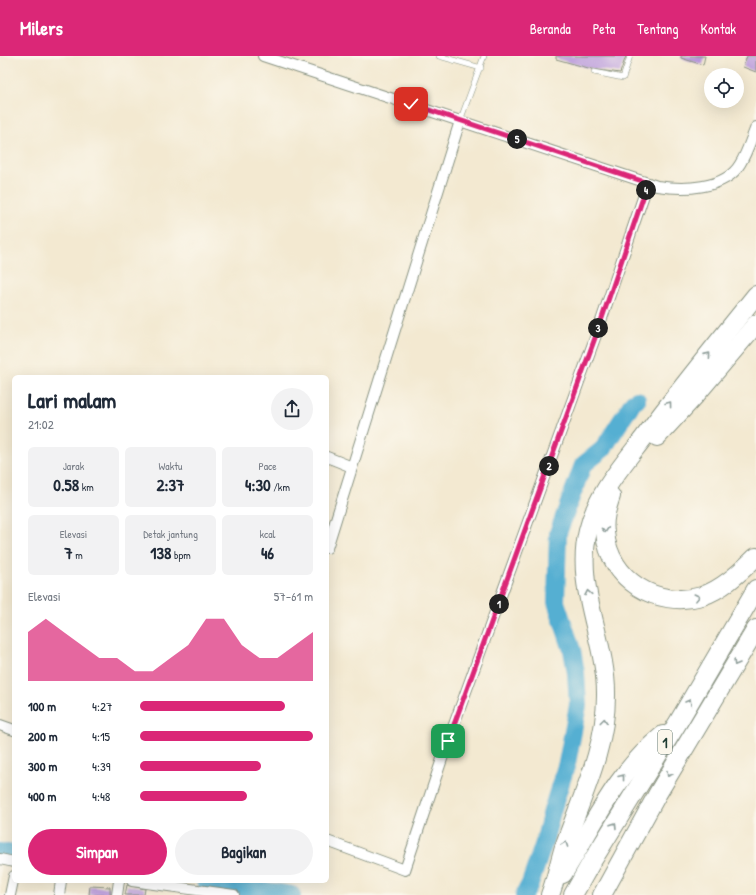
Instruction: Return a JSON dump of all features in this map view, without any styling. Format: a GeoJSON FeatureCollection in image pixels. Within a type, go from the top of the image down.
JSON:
{"type":"FeatureCollection","features":[{"type":"Feature","properties":{"kind":"highway"},"geometry":{"type":"LineString","coordinates":[[550,894],[564,848],[590,777],[605,722],[606,695],[604,671],[584,573],[584,554],[588,531],[595,509],[606,488],[684,385],[756,295]]}},
{"type":"Feature","properties":{"kind":"highway"},"geometry":{"type":"LineString","coordinates":[[756,324],[694,397],[624,474],[611,496],[605,516],[604,532],[608,551],[625,576],[646,592],[659,598],[689,599],[703,595],[734,578],[756,557]]}},
{"type":"Feature","properties":{"kind":"highway","name":"1"},"geometry":{"type":"LineString","coordinates":[[573,895],[591,863],[677,724],[756,589]]}},
{"type":"Feature","properties":{"kind":"highway","name":"1"},"geometry":{"type":"LineString","coordinates":[[602,895],[654,799],[756,629]]}},
{"type":"Feature","properties":{"kind":"highway"},"geometry":{"type":"LineString","coordinates":[[550,894],[622,776],[651,745],[677,724]]}},
{"type":"Feature","properties":{"kind":"street"},"geometry":{"type":"LineString","coordinates":[[263,56],[648,183],[671,188],[694,189],[729,176],[740,165],[756,127]]}},
{"type":"Feature","properties":{"kind":"street"},"geometry":{"type":"LineString","coordinates":[[329,542],[460,120]]}},
{"type":"Feature","properties":{"kind":"street"},"geometry":{"type":"LineString","coordinates":[[329,842],[405,870],[448,741],[599,327],[648,183]]}},
{"type":"Feature","properties":{"kind":"street"},"geometry":{"type":"LineString","coordinates":[[329,458],[352,467]]}},
{"type":"Feature","properties":{"kind":"street"},"geometry":{"type":"LineString","coordinates":[[0,725],[12,729]]}},
{"type":"Feature","properties":{"kind":"street"},"geometry":{"type":"LineString","coordinates":[[0,859],[12,862]]}},
{"type":"Feature","properties":{"kind":"street"},"geometry":{"type":"LineString","coordinates":[[10,895],[13,883]]}},
{"type":"Feature","properties":{"kind":"street"},"geometry":{"type":"LineString","coordinates":[[59,895],[62,883]]}},
{"type":"Feature","properties":{"kind":"street"},"geometry":{"type":"LineString","coordinates":[[117,895],[119,883]]}},
{"type":"Feature","properties":{"kind":"street"},"geometry":{"type":"LineString","coordinates":[[140,883],[171,891],[230,895]]}},
{"type":"Feature","properties":{"kind":"lane"},"geometry":{"type":"LineString","coordinates":[[439,56],[481,68]]}},
{"type":"Feature","properties":{"kind":"lane"},"geometry":{"type":"LineString","coordinates":[[460,120],[481,68],[484,56]]}},
{"type":"Feature","properties":{"kind":"lane"},"geometry":{"type":"LineString","coordinates":[[594,72],[623,78],[630,56]]}},
{"type":"Feature","properties":{"kind":"building"},"geometry":{"type":"Polygon","coordinates":[[[556,56],[626,56],[620,73],[592,69],[556,59],[556,56]]]}},
{"type":"Feature","properties":{"kind":"building"},"geometry":{"type":"Polygon","coordinates":[[[681,56],[705,56],[703,65],[681,58],[681,56]]]}},
{"type":"Feature","properties":{"kind":"building"},"geometry":{"type":"Polygon","coordinates":[[[747,56],[756,56],[756,72],[743,67],[747,56]]]}},
{"type":"Feature","properties":{"kind":"building"},"geometry":{"type":"Polygon","coordinates":[[[127,885],[145,889],[144,895],[125,895],[127,885]]]}},
{"type":"Feature","properties":{"kind":"building"},"geometry":{"type":"Polygon","coordinates":[[[90,886],[110,887],[110,895],[89,895],[90,886]]]}},
{"type":"Feature","properties":{"kind":"waterway"},"geometry":{"type":"LineString","coordinates":[[524,895],[530,884],[544,843],[567,763],[578,705],[576,673],[572,650],[556,602],[558,533],[583,465],[603,449],[633,402],[637,400]]}},
{"type":"Feature","properties":{"kind":"waterway"},"geometry":{"type":"LineString","coordinates":[[0,852],[12,854]]}},
{"type":"Feature","properties":{"kind":"waterway"},"geometry":{"type":"LineString","coordinates":[[217,883],[292,895]]}},
{"type":"Feature","properties":{"kind":"route"},"geometry":{"type":"LineString","coordinates":[[411,104],[648,183],[599,327],[448,741]]}}]}
